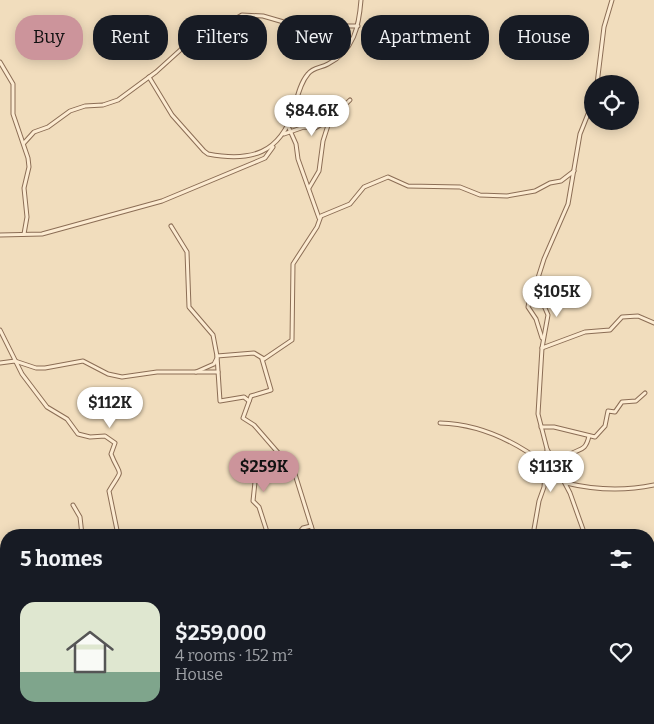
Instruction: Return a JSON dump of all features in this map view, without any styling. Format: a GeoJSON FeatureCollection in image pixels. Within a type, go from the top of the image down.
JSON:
{"type":"FeatureCollection","features":[{"type":"Feature","properties":{"kind":"street"},"geometry":{"type":"LineString","coordinates":[[0,235],[42,234],[162,201],[265,158],[284,135],[306,76],[314,69],[336,59],[350,46],[358,26],[361,0]]}},
{"type":"Feature","properties":{"kind":"street"},"geometry":{"type":"LineString","coordinates":[[598,75],[604,26],[612,0]]}},
{"type":"Feature","properties":{"kind":"street"},"geometry":{"type":"LineString","coordinates":[[24,143],[34,132],[48,127],[70,111],[85,106],[111,103],[149,77],[198,34],[225,25],[242,16],[263,16],[318,32],[358,26]]}},
{"type":"Feature","properties":{"kind":"street"},"geometry":{"type":"LineString","coordinates":[[0,62],[12,84],[13,114],[24,143],[29,167],[24,188],[27,217],[24,234]]}},
{"type":"Feature","properties":{"kind":"street"},"geometry":{"type":"LineString","coordinates":[[149,77],[172,115],[208,154],[236,158],[273,146]]}},
{"type":"Feature","properties":{"kind":"street"},"geometry":{"type":"LineString","coordinates":[[284,135],[304,127],[315,128],[330,119],[350,100]]}},
{"type":"Feature","properties":{"kind":"street"},"geometry":{"type":"LineString","coordinates":[[308,188],[319,171],[323,141],[330,119]]}},
{"type":"Feature","properties":{"kind":"street"},"geometry":{"type":"LineString","coordinates":[[583,529],[565,482],[547,449],[538,414],[542,341],[548,315],[537,287],[540,268],[568,204],[580,134],[584,124]]}},
{"type":"Feature","properties":{"kind":"street"},"geometry":{"type":"LineString","coordinates":[[288,126],[296,144],[298,159],[320,218]]}},
{"type":"Feature","properties":{"kind":"street"},"geometry":{"type":"LineString","coordinates":[[262,359],[292,340],[293,264],[317,227],[320,218],[324,214],[350,204],[364,187],[388,177],[405,186],[460,187],[480,195],[499,196],[534,191],[565,180],[574,171]]}},
{"type":"Feature","properties":{"kind":"street"},"geometry":{"type":"LineString","coordinates":[[171,226],[188,254],[186,270],[189,307],[213,335],[217,356],[220,401],[244,397],[249,402]]}},
{"type":"Feature","properties":{"kind":"street"},"geometry":{"type":"LineString","coordinates":[[537,287],[531,292],[528,307],[536,319],[542,341]]}},
{"type":"Feature","properties":{"kind":"street"},"geometry":{"type":"LineString","coordinates":[[542,348],[577,335],[610,330],[622,317],[638,316],[654,323]]}},
{"type":"Feature","properties":{"kind":"street"},"geometry":{"type":"LineString","coordinates":[[0,330],[22,374],[44,403],[55,413],[67,419],[78,434],[90,437],[105,436],[115,442],[111,454],[120,473],[109,491],[117,529]]}},
{"type":"Feature","properties":{"kind":"street"},"geometry":{"type":"LineString","coordinates":[[217,356],[254,353],[262,359],[271,390],[252,396],[244,419],[254,426],[294,471],[312,529]]}},
{"type":"Feature","properties":{"kind":"street"},"geometry":{"type":"LineString","coordinates":[[196,372],[214,364],[217,356]]}},
{"type":"Feature","properties":{"kind":"street"},"geometry":{"type":"LineString","coordinates":[[0,363],[15,361],[36,368],[45,368],[83,361],[108,374],[122,377],[157,372],[218,372]]}},
{"type":"Feature","properties":{"kind":"street"},"geometry":{"type":"LineString","coordinates":[[541,427],[594,436],[605,426],[608,411],[615,412],[622,402],[636,401],[645,394]]}},
{"type":"Feature","properties":{"kind":"street"},"geometry":{"type":"LineString","coordinates":[[440,423],[460,425],[490,432],[546,462]]}},
{"type":"Feature","properties":{"kind":"street"},"geometry":{"type":"LineString","coordinates":[[556,464],[566,456],[587,446],[589,436]]}},
{"type":"Feature","properties":{"kind":"street"},"geometry":{"type":"LineString","coordinates":[[534,529],[539,501],[544,487],[547,449]]}},
{"type":"Feature","properties":{"kind":"street"},"geometry":{"type":"LineString","coordinates":[[242,458],[253,478],[256,487],[253,501],[259,507],[266,529]]}},
{"type":"Feature","properties":{"kind":"street"},"geometry":{"type":"LineString","coordinates":[[546,462],[553,459]]}},
{"type":"Feature","properties":{"kind":"street"},"geometry":{"type":"LineString","coordinates":[[565,482],[622,490],[636,490],[654,484]]}},
{"type":"Feature","properties":{"kind":"street"},"geometry":{"type":"LineString","coordinates":[[73,504],[80,517],[81,529]]}},
{"type":"Feature","properties":{"kind":"street"},"geometry":{"type":"LineString","coordinates":[[302,529],[311,526]]}}]}
